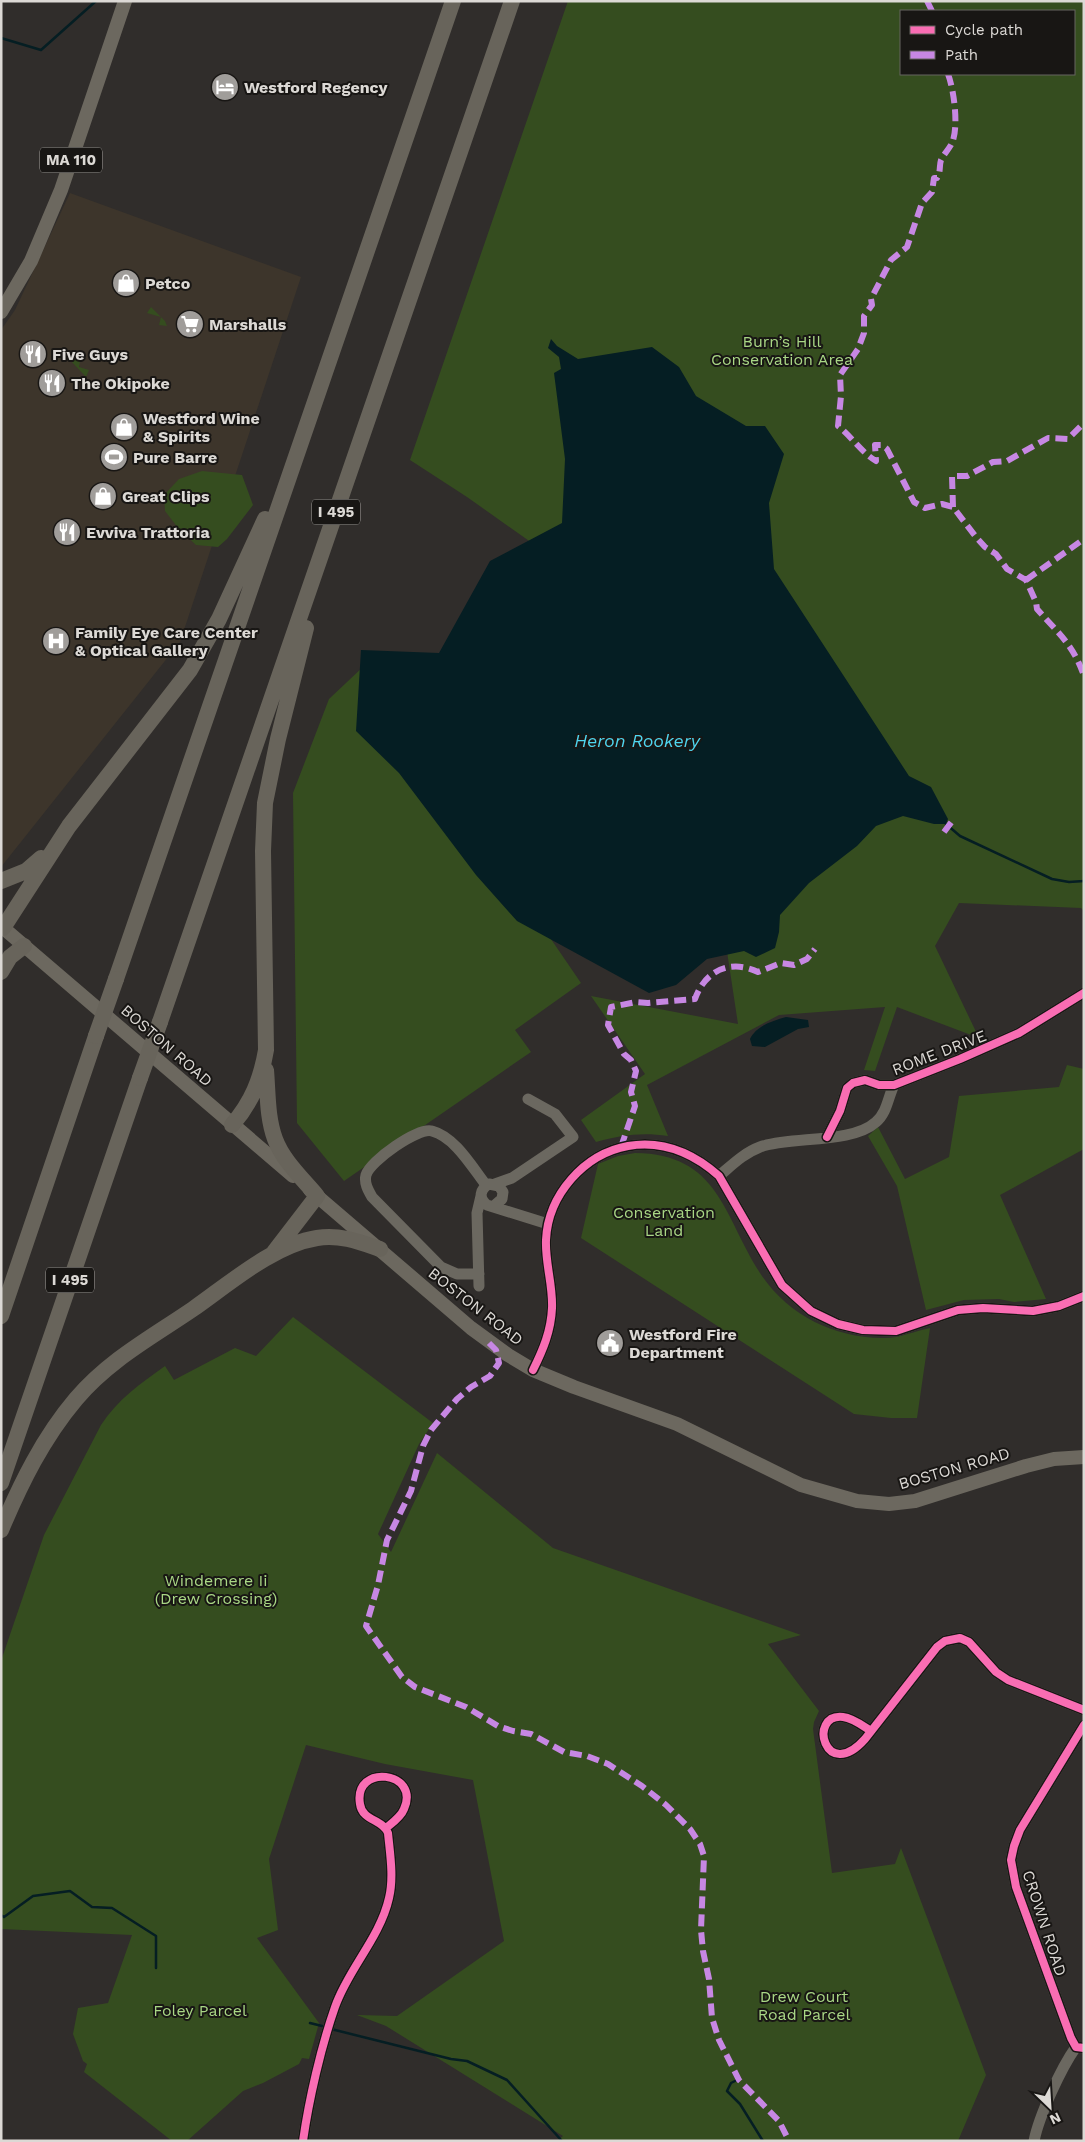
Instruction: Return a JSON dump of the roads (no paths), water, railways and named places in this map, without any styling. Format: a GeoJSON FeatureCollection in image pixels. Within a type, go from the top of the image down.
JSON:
{"type":"FeatureCollection","features":[{"type":"Feature","properties":{"kind":"highway"},"geometry":{"type":"LineString","coordinates":[[1,1316],[454,1]]}},
{"type":"Feature","properties":{"kind":"highway","name":"I 495"},"geometry":{"type":"LineString","coordinates":[[1,1483],[512,1]]}},
{"type":"Feature","properties":{"kind":"highway"},"geometry":{"type":"LineString","coordinates":[[2,927],[60,839],[169,699],[204,647],[294,462]]}},
{"type":"Feature","properties":{"kind":"highway"},"geometry":{"type":"LineString","coordinates":[[271,1255],[317,1196],[287,1160],[276,1141],[267,1104],[263,851],[265,803],[276,748],[325,543]]}},
{"type":"Feature","properties":{"kind":"highway"},"geometry":{"type":"LineString","coordinates":[[1,881],[26,871],[60,839]]}},
{"type":"Feature","properties":{"kind":"highway"},"geometry":{"type":"LineString","coordinates":[[1,972],[10,957],[24,946]]}},
{"type":"Feature","properties":{"kind":"highway"},"geometry":{"type":"LineString","coordinates":[[232,1125],[246,1109],[256,1091],[265,1056]]}},
{"type":"Feature","properties":{"kind":"highway"},"geometry":{"type":"LineString","coordinates":[[1,1530],[21,1485],[47,1438],[88,1385],[132,1349],[271,1255],[305,1240],[319,1237],[342,1238],[380,1249]]}},
{"type":"Feature","properties":{"kind":"main road","name":"MA 110"},"geometry":{"type":"LineString","coordinates":[[1,312],[19,283],[47,225],[61,190],[125,1]]}},
{"type":"Feature","properties":{"kind":"main road","name":"BOSTON ROAD"},"geometry":{"type":"LineString","coordinates":[[2,927],[489,1343],[533,1370],[676,1424],[801,1484],[833,1495],[867,1502],[889,1504],[915,1501],[1026,1466],[1054,1459],[1084,1457]]}},
{"type":"Feature","properties":{"kind":"street","name":"ROME DRIVE"},"geometry":{"type":"LineString","coordinates":[[827,1138],[837,1118],[847,1088],[853,1083],[865,1080],[879,1085],[894,1085],[1000,1043],[1084,993]]}},
{"type":"Feature","properties":{"kind":"street","name":"ROME DRIVE"},"geometry":{"type":"LineString","coordinates":[[719,1176],[740,1158],[760,1147],[857,1132],[876,1123],[882,1115],[894,1085]]}},
{"type":"Feature","properties":{"kind":"street"},"geometry":{"type":"LineString","coordinates":[[479,1286],[479,1227],[477,1213],[482,1190],[497,1189],[573,1137],[555,1114],[528,1099]]}},
{"type":"Feature","properties":{"kind":"street"},"geometry":{"type":"LineString","coordinates":[[479,1274],[457,1274],[441,1267],[372,1196],[367,1188],[366,1179],[372,1164],[412,1136],[427,1130],[439,1134],[455,1147],[497,1189],[520,1215]]}},
{"type":"Feature","properties":{"kind":"street"},"geometry":{"type":"LineString","coordinates":[[533,1370],[546,1344],[552,1315],[552,1299],[546,1252],[548,1224],[557,1199],[573,1177],[592,1160],[621,1148],[641,1144],[665,1146],[698,1159],[719,1176],[782,1285],[811,1311],[838,1324],[863,1330],[896,1331],[958,1310],[983,1308],[1033,1311],[1058,1306],[1084,1296]]}},
{"type":"Feature","properties":{"kind":"street"},"geometry":{"type":"LineString","coordinates":[[479,1227],[481,1217],[492,1206],[500,1202],[497,1189]]}},
{"type":"Feature","properties":{"kind":"street"},"geometry":{"type":"LineString","coordinates":[[481,1196],[484,1203],[548,1224]]}},
{"type":"Feature","properties":{"kind":"street"},"geometry":{"type":"LineString","coordinates":[[871,1731],[938,1647],[953,1638],[960,1638],[969,1642],[996,1672],[1008,1680],[1084,1710]]}},
{"type":"Feature","properties":{"kind":"street","name":"CROWN ROAD"},"geometry":{"type":"LineString","coordinates":[[1080,2048],[1032,1933],[1016,1886],[1011,1860],[1020,1830],[1084,1725]]}},
{"type":"Feature","properties":{"kind":"street"},"geometry":{"type":"LineString","coordinates":[[386,1776],[394,1778],[403,1786],[407,1801],[404,1810],[386,1828],[369,1818],[360,1804],[361,1791],[366,1783],[374,1777],[386,1776]]}},
{"type":"Feature","properties":{"kind":"street"},"geometry":{"type":"LineString","coordinates":[[303,2141],[307,2110],[335,2007],[356,1963],[383,1917],[389,1897],[391,1874],[386,1828]]}},
{"type":"Feature","properties":{"kind":"street"},"geometry":{"type":"LineString","coordinates":[[1034,2141],[1039,2123],[1067,2059],[1080,2048]]}},
{"type":"Feature","properties":{"kind":"water","name":"Heron Rookery"},"geometry":{"type":"Polygon","coordinates":[[[551,339],[557,346],[578,359],[652,347],[679,367],[696,396],[746,426],[765,426],[784,454],[769,503],[774,569],[909,776],[931,787],[948,819],[946,824],[934,824],[903,816],[876,826],[857,846],[809,883],[780,915],[779,932],[775,948],[756,957],[744,951],[707,959],[676,985],[649,993],[517,921],[476,875],[399,773],[356,731],[361,650],[439,653],[490,561],[562,523],[565,459],[554,373],[561,369],[559,357],[548,348],[551,339]]]}},
{"type":"Feature","properties":{"kind":"water"},"geometry":{"type":"Polygon","coordinates":[[[786,1017],[808,1020],[809,1027],[798,1029],[765,1047],[752,1046],[750,1039],[760,1027],[786,1017]]]}},
{"type":"Feature","properties":{"kind":"waterway"},"geometry":{"type":"LineString","coordinates":[[1,38],[41,50],[96,1]]}},
{"type":"Feature","properties":{"kind":"waterway"},"geometry":{"type":"LineString","coordinates":[[946,824],[960,836],[1052,879],[1069,882],[1084,881]]}},
{"type":"Feature","properties":{"kind":"waterway"},"geometry":{"type":"LineString","coordinates":[[1,1915],[4,1917],[33,1896],[70,1891],[92,1907],[112,1908],[156,1936],[156,1968]]}},
{"type":"Feature","properties":{"kind":"waterway"},"geometry":{"type":"LineString","coordinates":[[310,2023],[326,2027]]}},
{"type":"Feature","properties":{"kind":"waterway"},"geometry":{"type":"LineString","coordinates":[[331,2029],[451,2059],[467,2061],[507,2080],[562,2141]]}},
{"type":"Feature","properties":{"kind":"waterway"},"geometry":{"type":"LineString","coordinates":[[739,2079],[731,2083],[727,2091],[740,2104],[763,2141]]}},
{"type":"Feature","properties":{"kind":"place","name":"Westford Regency"},"geometry":{"type":"Point","coordinates":[225,87]}},
{"type":"Feature","properties":{"kind":"place","name":"Petco"},"geometry":{"type":"Point","coordinates":[126,283]}},
{"type":"Feature","properties":{"kind":"place","name":"Marshalls"},"geometry":{"type":"Point","coordinates":[190,324]}},
{"type":"Feature","properties":{"kind":"place","name":"Five Guys"},"geometry":{"type":"Point","coordinates":[33,354]}},
{"type":"Feature","properties":{"kind":"place","name":"The Okipoke"},"geometry":{"type":"Point","coordinates":[52,383]}},
{"type":"Feature","properties":{"kind":"place","name":"Westford Wine & Spirits"},"geometry":{"type":"Point","coordinates":[124,427]}},
{"type":"Feature","properties":{"kind":"place","name":"Pure Barre"},"geometry":{"type":"Point","coordinates":[114,457]}},
{"type":"Feature","properties":{"kind":"place","name":"Great Clips"},"geometry":{"type":"Point","coordinates":[103,496]}},
{"type":"Feature","properties":{"kind":"place","name":"Evviva Trattoria"},"geometry":{"type":"Point","coordinates":[67,532]}},
{"type":"Feature","properties":{"kind":"place","name":"Family Eye Care Center & Optical Gallery"},"geometry":{"type":"Point","coordinates":[56,641]}},
{"type":"Feature","properties":{"kind":"place","name":"Westford Fire Department"},"geometry":{"type":"Point","coordinates":[610,1343]}},
{"type":"Feature","properties":{"kind":"park label","name":"Burn’s Hill Conservation Area"},"geometry":{"type":"Point","coordinates":[782,350]}},
{"type":"Feature","properties":{"kind":"park label","name":"Conservation Land"},"geometry":{"type":"Point","coordinates":[664,1221]}},
{"type":"Feature","properties":{"kind":"park label","name":"Windemere Ii (Drew Crossing)"},"geometry":{"type":"Point","coordinates":[216,1589]}},
{"type":"Feature","properties":{"kind":"park label","name":"Drew Court Road Parcel"},"geometry":{"type":"Point","coordinates":[804,2005]}},
{"type":"Feature","properties":{"kind":"park label","name":"Foley Parcel"},"geometry":{"type":"Point","coordinates":[200,2010]}}]}
